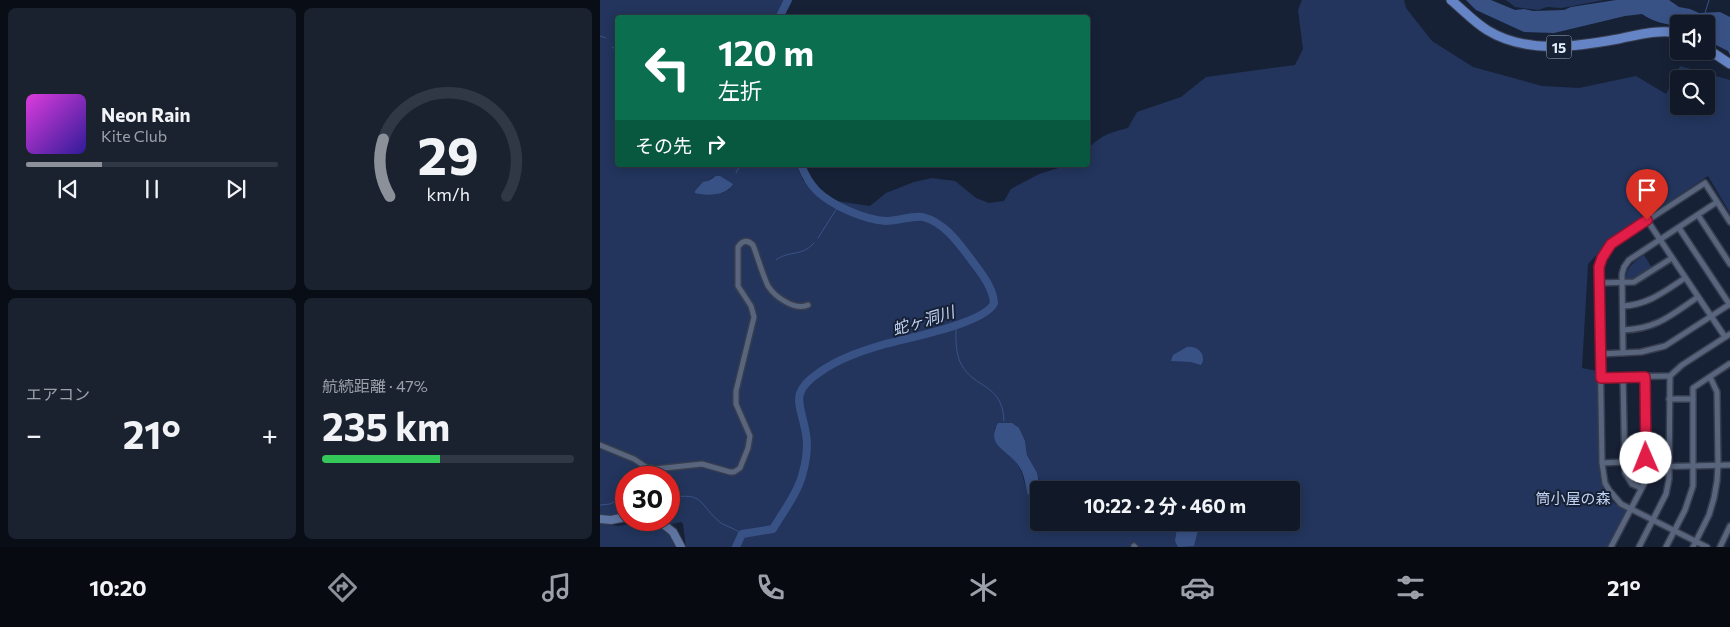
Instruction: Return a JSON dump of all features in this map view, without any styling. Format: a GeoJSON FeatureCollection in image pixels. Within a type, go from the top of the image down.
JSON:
{"type":"FeatureCollection","features":[{"type":"Feature","properties":{"kind":"main road","name":"15"},"geometry":{"type":"LineString","coordinates":[[1451,0],[1479,25],[1489,31],[1506,39],[1532,45],[1579,46],[1656,32],[1670,33]]}},
{"type":"Feature","properties":{"kind":"main road"},"geometry":{"type":"LineString","coordinates":[[1715,54],[1730,64]]}},
{"type":"Feature","properties":{"kind":"main road"},"geometry":{"type":"LineString","coordinates":[[600,519],[615,519]]}},
{"type":"Feature","properties":{"kind":"main road"},"geometry":{"type":"LineString","coordinates":[[672,531],[681,547]]}},
{"type":"Feature","properties":{"kind":"street"},"geometry":{"type":"LineString","coordinates":[[1707,547],[1695,544],[1653,519],[1621,504],[1608,490],[1604,482],[1602,463],[1599,267],[1611,244],[1705,182],[1730,222]]}},
{"type":"Feature","properties":{"kind":"street"},"geometry":{"type":"LineString","coordinates":[[1623,354],[1622,283],[1624,267],[1629,260],[1717,202]]}},
{"type":"Feature","properties":{"kind":"street"},"geometry":{"type":"LineString","coordinates":[[1698,215],[1730,264]]}},
{"type":"Feature","properties":{"kind":"street"},"geometry":{"type":"LineString","coordinates":[[1601,378],[1670,376],[1682,365],[1728,335],[1711,317],[1647,220]]}},
{"type":"Feature","properties":{"kind":"street"},"geometry":{"type":"LineString","coordinates":[[1600,354],[1649,351],[1665,346],[1730,305],[1679,228]]}},
{"type":"Feature","properties":{"kind":"street"},"geometry":{"type":"LineString","coordinates":[[600,445],[650,468],[662,469],[702,464],[730,472],[736,471],[740,468],[750,442],[748,430],[736,404],[736,390],[754,317],[751,306],[738,286],[738,247],[741,243],[750,242],[753,245],[768,285],[776,294],[792,305],[804,307],[808,305]]}},
{"type":"Feature","properties":{"kind":"street"},"geometry":{"type":"LineString","coordinates":[[1598,283],[1622,283],[1639,280],[1672,258]]}},
{"type":"Feature","properties":{"kind":"street"},"geometry":{"type":"LineString","coordinates":[[1623,306],[1640,305],[1649,302],[1685,278]]}},
{"type":"Feature","properties":{"kind":"street"},"geometry":{"type":"LineString","coordinates":[[1624,330],[1638,330],[1653,326],[1698,297]]}},
{"type":"Feature","properties":{"kind":"street"},"geometry":{"type":"LineString","coordinates":[[1666,547],[1690,497],[1693,486],[1693,388],[1730,364]]}},
{"type":"Feature","properties":{"kind":"street"},"geometry":{"type":"LineString","coordinates":[[1639,547],[1666,494],[1670,466],[1668,399],[1670,376]]}},
{"type":"Feature","properties":{"kind":"street"},"geometry":{"type":"LineString","coordinates":[[1624,377],[1624,462],[1626,476],[1632,484],[1641,488]]}},
{"type":"Feature","properties":{"kind":"street"},"geometry":{"type":"LineString","coordinates":[[1611,547],[1645,482],[1647,467],[1645,377]]}},
{"type":"Feature","properties":{"kind":"street"},"geometry":{"type":"LineString","coordinates":[[1695,544],[1709,515],[1714,498],[1718,465],[1717,392],[1710,377]]}},
{"type":"Feature","properties":{"kind":"street"},"geometry":{"type":"LineString","coordinates":[[1668,399],[1693,399]]}},
{"type":"Feature","properties":{"kind":"street"},"geometry":{"type":"LineString","coordinates":[[1602,463],[1624,462]]}},
{"type":"Feature","properties":{"kind":"street"},"geometry":{"type":"LineString","coordinates":[[1647,467],[1730,465]]}},
{"type":"Feature","properties":{"kind":"street"},"geometry":{"type":"LineString","coordinates":[[1720,547],[1730,526]]}},
{"type":"Feature","properties":{"kind":"green space","name":"筒小屋の森"},"geometry":{"type":"Polygon","coordinates":[[[600,0],[785,0],[777,15],[615,15],[615,167],[797,167],[803,180],[823,199],[870,206],[886,193],[914,182],[932,178],[955,181],[976,198],[989,203],[1004,201],[1011,189],[1039,174],[1062,167],[1090,167],[1090,147],[1097,141],[1110,133],[1128,128],[1137,112],[1181,97],[1206,77],[1295,65],[1303,49],[1298,10],[1302,0],[1404,0],[1406,8],[1432,41],[1473,67],[1542,86],[1579,88],[1636,76],[1666,94],[1670,86],[1670,115],[1715,115],[1715,76],[1730,80],[1730,213],[1708,176],[1609,242],[1588,264],[1582,368],[1597,371],[1601,483],[1609,500],[1627,511],[1607,547],[686,547],[683,524],[680,522],[680,466],[615,466],[615,516],[600,516],[600,0]],[[713,177],[695,191],[717,194],[730,189],[713,177]],[[995,427],[994,435],[998,445],[1018,465],[1030,494],[1030,531],[1300,531],[1300,481],[1040,481],[1027,455],[1025,441],[995,427]]]}},
{"type":"Feature","properties":{"kind":"green space"},"geometry":{"type":"Polygon","coordinates":[[[1506,0],[1604,0],[1562,8],[1547,7],[1538,10],[1515,7],[1506,0]]]}},
{"type":"Feature","properties":{"kind":"green space"},"geometry":{"type":"Polygon","coordinates":[[[1680,66],[1694,70],[1678,70],[1680,66]]]}},
{"type":"Feature","properties":{"kind":"green space"},"geometry":{"type":"Polygon","coordinates":[[[1644,255],[1652,268],[1630,281],[1626,278],[1629,267],[1644,255]]]}},
{"type":"Feature","properties":{"kind":"green space"},"geometry":{"type":"Polygon","coordinates":[[[1644,459],[1641,483],[1637,484],[1630,476],[1627,460],[1644,459]]]}},
{"type":"Feature","properties":{"kind":"green space"},"geometry":{"type":"Polygon","coordinates":[[[600,523],[615,526],[615,531],[667,531],[678,547],[600,547],[600,523]]]}},
{"type":"Feature","properties":{"kind":"shaded area"},"geometry":{"type":"Polygon","coordinates":[[[1466,0],[1491,0],[1515,10],[1533,11],[1564,10],[1571,7],[1616,0],[1669,0],[1679,7],[1699,13],[1720,12],[1730,17],[1730,55],[1728,51],[1715,44],[1715,15],[1670,15],[1670,25],[1655,21],[1642,14],[1625,16],[1554,33],[1524,32],[1476,10],[1466,0]]]}},
{"type":"Feature","properties":{"kind":"shaded area"},"geometry":{"type":"Polygon","coordinates":[[[720,176],[733,184],[721,193],[705,195],[695,193],[703,182],[720,176]]]}},
{"type":"Feature","properties":{"kind":"shaded area"},"geometry":{"type":"Polygon","coordinates":[[[1187,347],[1196,348],[1201,352],[1203,361],[1201,365],[1191,362],[1171,361],[1173,355],[1187,347]]]}},
{"type":"Feature","properties":{"kind":"shaded area"},"geometry":{"type":"Polygon","coordinates":[[[998,423],[1012,423],[1019,428],[1025,441],[1027,455],[1037,473],[1039,481],[1030,481],[1030,494],[1028,495],[1020,468],[996,442],[994,437],[998,423]]]}},
{"type":"Feature","properties":{"kind":"shaded area"},"geometry":{"type":"Polygon","coordinates":[[[1177,531],[1198,531],[1194,546],[1178,547],[1175,541],[1177,531]]]}},
{"type":"Feature","properties":{"kind":"waterway","name":"蛇ヶ洞川"},"geometry":{"type":"LineString","coordinates":[[780,15],[788,0]]}},
{"type":"Feature","properties":{"kind":"waterway"},"geometry":{"type":"LineString","coordinates":[[1705,13],[1709,0]]}},
{"type":"Feature","properties":{"kind":"waterway"},"geometry":{"type":"LineString","coordinates":[[600,36],[606,38]]}},
{"type":"Feature","properties":{"kind":"waterway"},"geometry":{"type":"LineString","coordinates":[[736,173],[739,167]]}},
{"type":"Feature","properties":{"kind":"waterway","name":"蛇ヶ洞川"},"geometry":{"type":"LineString","coordinates":[[736,547],[742,534],[773,529],[798,487],[805,463],[807,443],[799,400],[800,393],[810,379],[834,363],[866,350],[961,324],[988,311],[994,303],[989,287],[980,271],[958,242],[939,224],[923,217],[910,217],[890,221],[878,220],[849,211],[817,191],[807,179],[802,167]]}},
{"type":"Feature","properties":{"kind":"waterway"},"geometry":{"type":"LineString","coordinates":[[818,238],[839,205]]}},
{"type":"Feature","properties":{"kind":"waterway"},"geometry":{"type":"LineString","coordinates":[[776,260],[805,250],[814,243]]}},
{"type":"Feature","properties":{"kind":"waterway"},"geometry":{"type":"LineString","coordinates":[[956,325],[957,350],[961,364],[973,378],[999,400],[1004,421]]}},
{"type":"Feature","properties":{"kind":"waterway"},"geometry":{"type":"LineString","coordinates":[[680,496],[696,498],[721,523],[742,534]]}},
{"type":"Feature","properties":{"kind":"waterway"},"geometry":{"type":"LineString","coordinates":[[600,505],[615,501]]}},
{"type":"Feature","properties":{"kind":"route"},"geometry":{"type":"LineString","coordinates":[[1646,458],[1645,377],[1601,378],[1598,283],[1599,267],[1602,258],[1611,244],[1647,220]]}}]}
